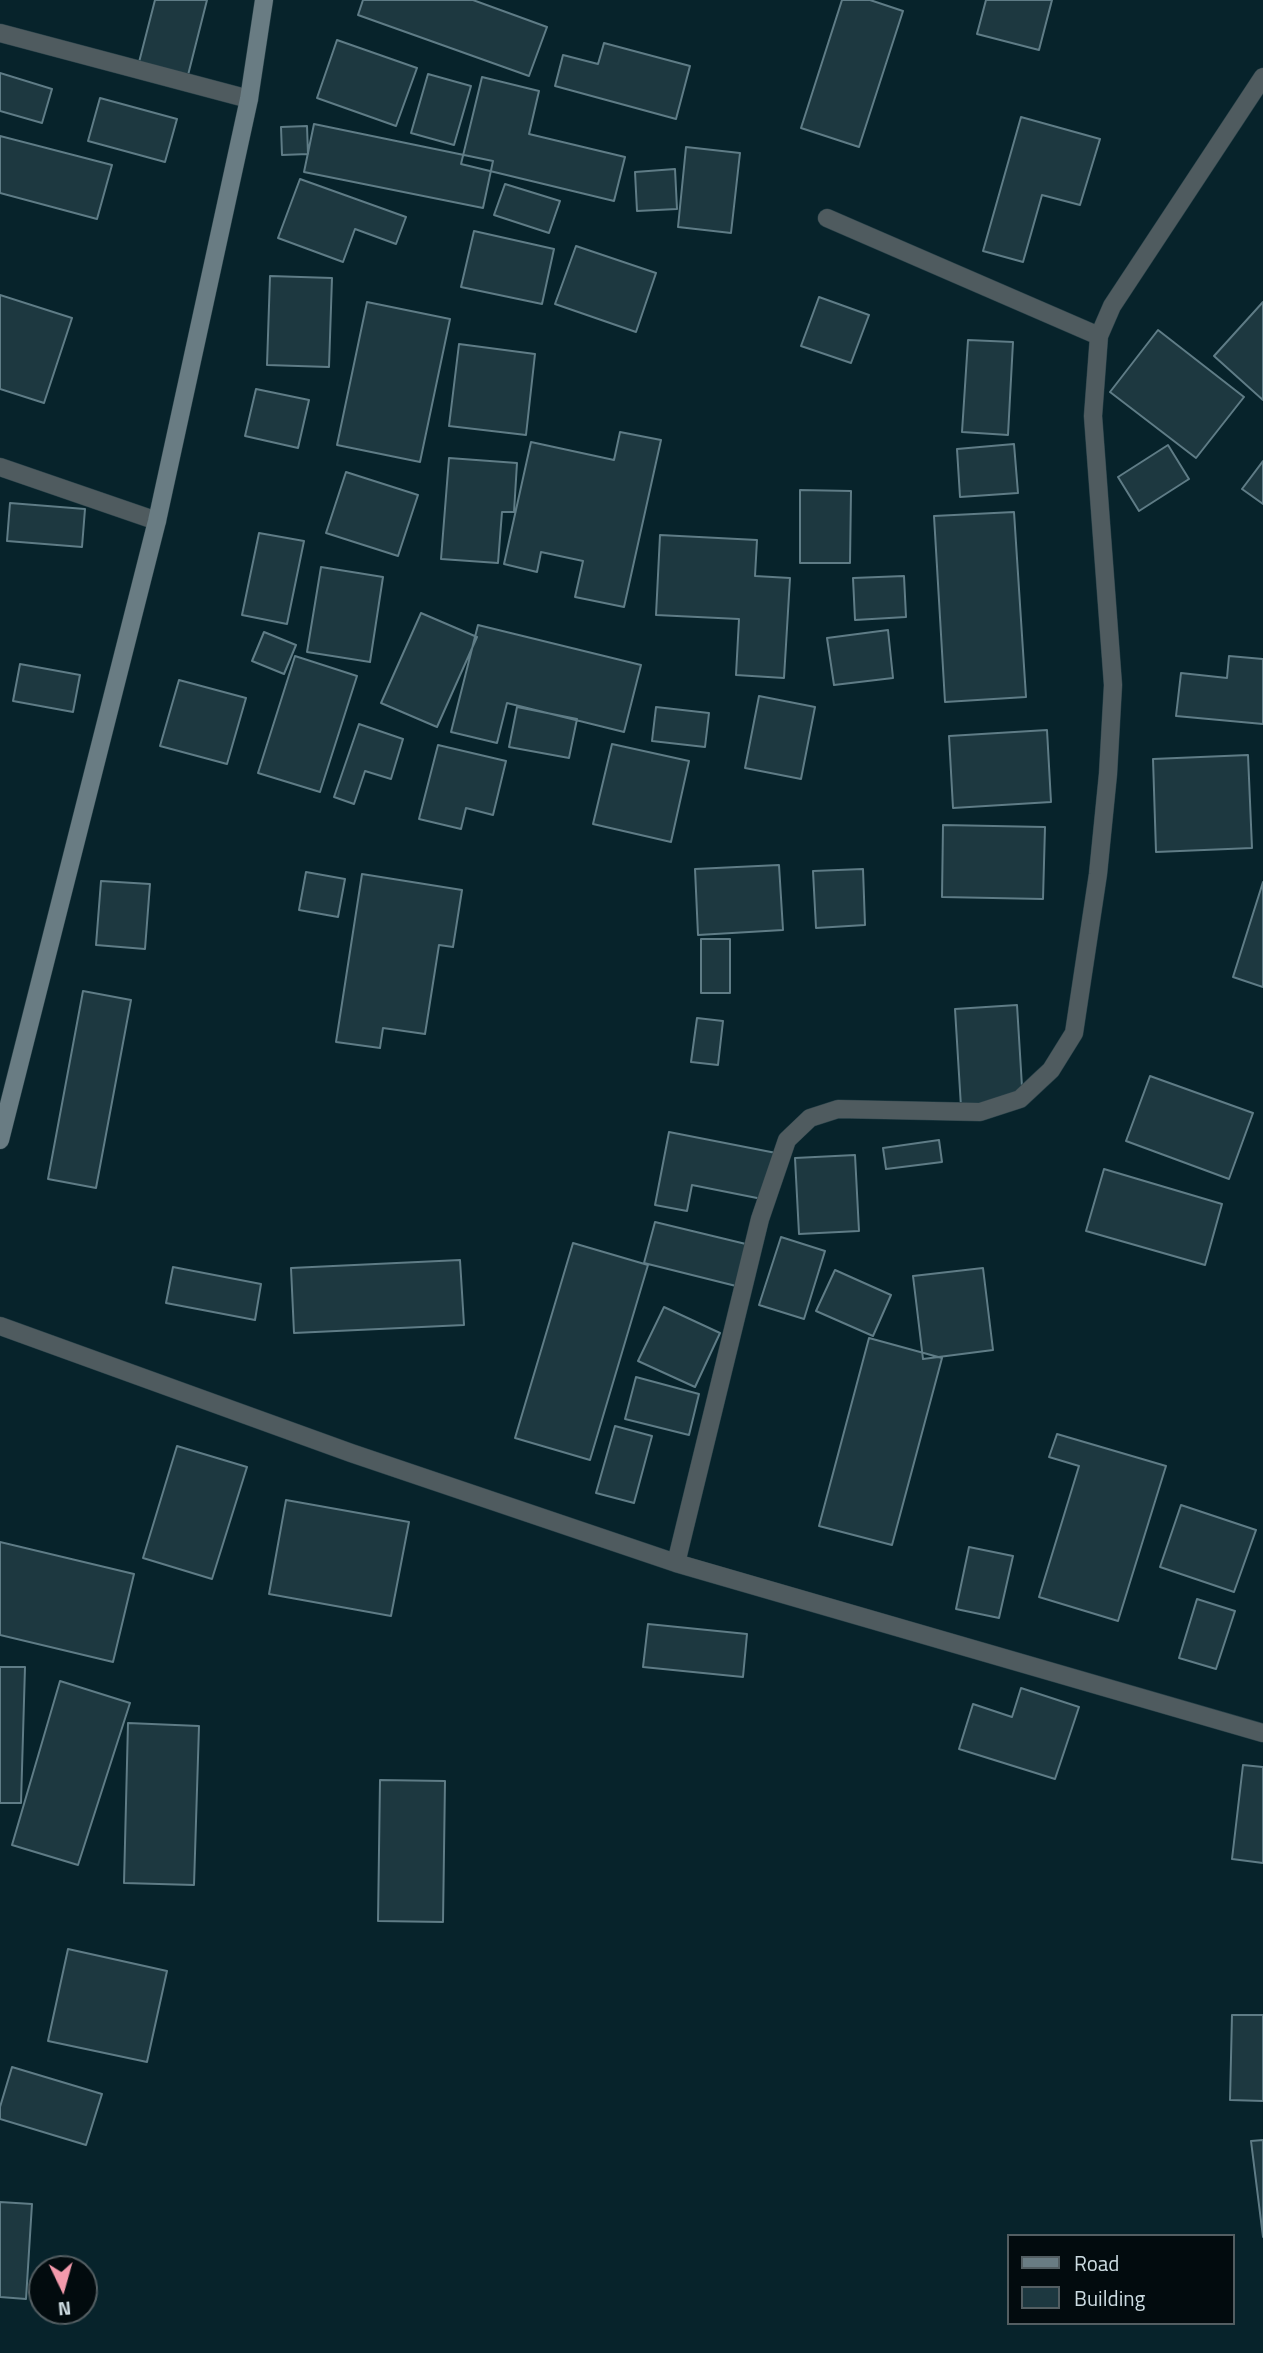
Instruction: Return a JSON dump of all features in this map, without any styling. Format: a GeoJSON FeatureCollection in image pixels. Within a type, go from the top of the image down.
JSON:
{"type":"FeatureCollection","features":[{"type":"Feature","properties":{"kind":"street"},"geometry":{"type":"LineString","coordinates":[[0,1140],[157,522],[249,99],[264,0]]}},
{"type":"Feature","properties":{"kind":"street"},"geometry":{"type":"LineString","coordinates":[[0,33],[249,99]]}},
{"type":"Feature","properties":{"kind":"street"},"geometry":{"type":"LineString","coordinates":[[676,1563],[760,1219],[787,1140],[810,1118],[838,1109],[980,1112],[1020,1099],[1051,1070],[1074,1033],[1098,874],[1113,685],[1093,416],[1099,336],[1112,306],[1263,78]]}},
{"type":"Feature","properties":{"kind":"street"},"geometry":{"type":"LineString","coordinates":[[827,219],[1099,336]]}},
{"type":"Feature","properties":{"kind":"street"},"geometry":{"type":"LineString","coordinates":[[0,467],[157,522]]}},
{"type":"Feature","properties":{"kind":"street"},"geometry":{"type":"LineString","coordinates":[[0,1326],[351,1453],[676,1563],[1263,1733]]}},
{"type":"Feature","properties":{"kind":"building"},"geometry":{"type":"Polygon","coordinates":[[[155,0],[207,0],[186,83],[137,70],[155,0]]]}},
{"type":"Feature","properties":{"kind":"building"},"geometry":{"type":"Polygon","coordinates":[[[363,0],[473,0],[547,27],[529,76],[358,15],[363,0]]]}},
{"type":"Feature","properties":{"kind":"building"},"geometry":{"type":"Polygon","coordinates":[[[842,0],[870,0],[903,11],[859,147],[801,128],[842,0]]]}},
{"type":"Feature","properties":{"kind":"building"},"geometry":{"type":"Polygon","coordinates":[[[986,0],[1052,0],[1039,50],[977,34],[986,0]]]}},
{"type":"Feature","properties":{"kind":"building"},"geometry":{"type":"Polygon","coordinates":[[[337,40],[417,68],[396,126],[317,98],[337,40]]]}},
{"type":"Feature","properties":{"kind":"building"},"geometry":{"type":"Polygon","coordinates":[[[604,43],[690,66],[676,119],[555,86],[563,55],[598,64],[604,43]]]}},
{"type":"Feature","properties":{"kind":"building"},"geometry":{"type":"Polygon","coordinates":[[[0,73],[52,89],[42,123],[0,111],[0,73]]]}},
{"type":"Feature","properties":{"kind":"building"},"geometry":{"type":"Polygon","coordinates":[[[428,74],[471,86],[454,145],[411,133],[428,74]]]}},
{"type":"Feature","properties":{"kind":"building"},"geometry":{"type":"Polygon","coordinates":[[[482,77],[539,91],[529,134],[625,157],[614,201],[461,164],[482,77]]]}},
{"type":"Feature","properties":{"kind":"building"},"geometry":{"type":"Polygon","coordinates":[[[100,98],[177,119],[165,162],[88,141],[100,98]]]}},
{"type":"Feature","properties":{"kind":"building"},"geometry":{"type":"Polygon","coordinates":[[[1021,117],[1100,139],[1080,205],[1042,195],[1023,262],[983,251],[1021,117]]]}},
{"type":"Feature","properties":{"kind":"building"},"geometry":{"type":"Polygon","coordinates":[[[314,124],[493,161],[483,208],[304,172],[314,124]]]}},
{"type":"Feature","properties":{"kind":"building"},"geometry":{"type":"Polygon","coordinates":[[[307,126],[308,154],[282,155],[281,127],[307,126]]]}},
{"type":"Feature","properties":{"kind":"building"},"geometry":{"type":"Polygon","coordinates":[[[0,136],[112,165],[97,219],[0,193],[0,136]]]}},
{"type":"Feature","properties":{"kind":"building"},"geometry":{"type":"Polygon","coordinates":[[[686,147],[740,153],[731,233],[678,227],[686,147]]]}},
{"type":"Feature","properties":{"kind":"building"},"geometry":{"type":"Polygon","coordinates":[[[675,169],[677,209],[637,211],[635,172],[675,169]]]}},
{"type":"Feature","properties":{"kind":"building"},"geometry":{"type":"Polygon","coordinates":[[[300,179],[406,217],[396,244],[355,229],[343,262],[278,238],[300,179]]]}},
{"type":"Feature","properties":{"kind":"building"},"geometry":{"type":"Polygon","coordinates":[[[505,184],[560,201],[549,233],[494,215],[505,184]]]}},
{"type":"Feature","properties":{"kind":"building"},"geometry":{"type":"Polygon","coordinates":[[[474,231],[554,249],[542,304],[461,287],[474,231]]]}},
{"type":"Feature","properties":{"kind":"building"},"geometry":{"type":"Polygon","coordinates":[[[576,246],[656,273],[636,332],[555,304],[576,246]]]}},
{"type":"Feature","properties":{"kind":"building"},"geometry":{"type":"Polygon","coordinates":[[[270,276],[332,278],[329,367],[267,365],[270,276]]]}},
{"type":"Feature","properties":{"kind":"building"},"geometry":{"type":"Polygon","coordinates":[[[0,295],[72,318],[44,403],[0,389],[0,295]]]}},
{"type":"Feature","properties":{"kind":"building"},"geometry":{"type":"Polygon","coordinates":[[[819,297],[869,315],[851,363],[801,346],[819,297]]]}},
{"type":"Feature","properties":{"kind":"building"},"geometry":{"type":"Polygon","coordinates":[[[367,302],[450,319],[420,462],[337,445],[367,302]]]}},
{"type":"Feature","properties":{"kind":"building"},"geometry":{"type":"Polygon","coordinates":[[[1263,302],[1263,400],[1214,356],[1263,302]]]}},
{"type":"Feature","properties":{"kind":"building"},"geometry":{"type":"Polygon","coordinates":[[[1158,330],[1244,397],[1196,458],[1110,392],[1158,330]]]}},
{"type":"Feature","properties":{"kind":"building"},"geometry":{"type":"Polygon","coordinates":[[[968,340],[1013,342],[1008,435],[962,432],[968,340]]]}},
{"type":"Feature","properties":{"kind":"building"},"geometry":{"type":"Polygon","coordinates":[[[459,344],[535,354],[526,435],[449,426],[459,344]]]}},
{"type":"Feature","properties":{"kind":"building"},"geometry":{"type":"Polygon","coordinates":[[[256,389],[309,400],[298,448],[245,436],[256,389]]]}},
{"type":"Feature","properties":{"kind":"building"},"geometry":{"type":"Polygon","coordinates":[[[620,432],[661,440],[624,607],[575,597],[583,561],[541,552],[537,572],[504,564],[531,442],[614,460],[620,432]]]}},
{"type":"Feature","properties":{"kind":"building"},"geometry":{"type":"Polygon","coordinates":[[[1014,444],[1018,493],[960,497],[957,449],[1014,444]]]}},
{"type":"Feature","properties":{"kind":"building"},"geometry":{"type":"Polygon","coordinates":[[[1168,445],[1189,479],[1139,511],[1118,477],[1168,445]]]}},
{"type":"Feature","properties":{"kind":"building"},"geometry":{"type":"Polygon","coordinates":[[[449,458],[517,463],[514,512],[502,512],[498,563],[441,559],[449,458]]]}},
{"type":"Feature","properties":{"kind":"building"},"geometry":{"type":"Polygon","coordinates":[[[1263,461],[1263,504],[1242,489],[1263,461]]]}},
{"type":"Feature","properties":{"kind":"building"},"geometry":{"type":"Polygon","coordinates":[[[346,472],[418,495],[398,556],[326,533],[346,472]]]}},
{"type":"Feature","properties":{"kind":"building"},"geometry":{"type":"Polygon","coordinates":[[[800,490],[851,491],[850,563],[800,563],[800,490]]]}},
{"type":"Feature","properties":{"kind":"building"},"geometry":{"type":"Polygon","coordinates":[[[10,503],[85,509],[82,547],[7,541],[10,503]]]}},
{"type":"Feature","properties":{"kind":"building"},"geometry":{"type":"Polygon","coordinates":[[[1014,512],[1026,697],[945,702],[934,516],[1014,512]]]}},
{"type":"Feature","properties":{"kind":"building"},"geometry":{"type":"Polygon","coordinates":[[[259,533],[304,541],[287,624],[242,615],[259,533]]]}},
{"type":"Feature","properties":{"kind":"building"},"geometry":{"type":"Polygon","coordinates":[[[660,535],[757,540],[755,576],[790,578],[784,678],[736,675],[739,619],[656,615],[660,535]]]}},
{"type":"Feature","properties":{"kind":"building"},"geometry":{"type":"Polygon","coordinates":[[[321,567],[383,577],[370,662],[307,652],[321,567]]]}},
{"type":"Feature","properties":{"kind":"building"},"geometry":{"type":"Polygon","coordinates":[[[904,576],[906,617],[855,620],[853,578],[904,576]]]}},
{"type":"Feature","properties":{"kind":"building"},"geometry":{"type":"Polygon","coordinates":[[[421,613],[477,637],[437,727],[381,703],[421,613]]]}},
{"type":"Feature","properties":{"kind":"building"},"geometry":{"type":"Polygon","coordinates":[[[478,625],[641,665],[624,732],[507,703],[497,743],[451,732],[478,625]]]}},
{"type":"Feature","properties":{"kind":"building"},"geometry":{"type":"Polygon","coordinates":[[[888,630],[893,678],[834,685],[827,638],[888,630]]]}},
{"type":"Feature","properties":{"kind":"building"},"geometry":{"type":"Polygon","coordinates":[[[264,632],[296,645],[284,674],[252,661],[264,632]]]}},
{"type":"Feature","properties":{"kind":"building"},"geometry":{"type":"Polygon","coordinates":[[[295,656],[357,676],[320,792],[258,773],[295,656]]]}},
{"type":"Feature","properties":{"kind":"building"},"geometry":{"type":"Polygon","coordinates":[[[1229,656],[1263,659],[1263,724],[1176,716],[1181,673],[1227,678],[1229,656]]]}},
{"type":"Feature","properties":{"kind":"building"},"geometry":{"type":"Polygon","coordinates":[[[20,664],[80,675],[73,712],[13,701],[20,664]]]}},
{"type":"Feature","properties":{"kind":"building"},"geometry":{"type":"Polygon","coordinates":[[[179,680],[246,698],[227,764],[160,746],[179,680]]]}},
{"type":"Feature","properties":{"kind":"building"},"geometry":{"type":"Polygon","coordinates":[[[759,696],[815,707],[801,779],[745,768],[759,696]]]}},
{"type":"Feature","properties":{"kind":"building"},"geometry":{"type":"Polygon","coordinates":[[[517,707],[577,719],[569,758],[509,747],[517,707]]]}},
{"type":"Feature","properties":{"kind":"building"},"geometry":{"type":"Polygon","coordinates":[[[656,707],[709,713],[705,747],[652,741],[656,707]]]}},
{"type":"Feature","properties":{"kind":"building"},"geometry":{"type":"Polygon","coordinates":[[[359,724],[403,739],[391,779],[365,771],[354,804],[334,797],[359,724]]]}},
{"type":"Feature","properties":{"kind":"building"},"geometry":{"type":"Polygon","coordinates":[[[1047,730],[1051,802],[953,808],[949,736],[1047,730]]]}},
{"type":"Feature","properties":{"kind":"building"},"geometry":{"type":"Polygon","coordinates":[[[612,744],[689,761],[671,842],[593,824],[612,744]]]}},
{"type":"Feature","properties":{"kind":"building"},"geometry":{"type":"Polygon","coordinates":[[[438,745],[506,761],[493,815],[466,808],[461,829],[419,819],[438,745]]]}},
{"type":"Feature","properties":{"kind":"building"},"geometry":{"type":"Polygon","coordinates":[[[1248,755],[1252,848],[1156,852],[1153,759],[1248,755]]]}},
{"type":"Feature","properties":{"kind":"building"},"geometry":{"type":"Polygon","coordinates":[[[943,825],[1045,827],[1043,899],[942,897],[943,825]]]}},
{"type":"Feature","properties":{"kind":"building"},"geometry":{"type":"Polygon","coordinates":[[[779,865],[783,930],[698,935],[695,869],[779,865]]]}},
{"type":"Feature","properties":{"kind":"building"},"geometry":{"type":"Polygon","coordinates":[[[863,869],[865,925],[816,928],[813,871],[863,869]]]}},
{"type":"Feature","properties":{"kind":"building"},"geometry":{"type":"Polygon","coordinates":[[[306,872],[345,879],[338,917],[299,910],[306,872]]]}},
{"type":"Feature","properties":{"kind":"building"},"geometry":{"type":"Polygon","coordinates":[[[362,874],[462,890],[453,947],[439,945],[425,1034],[383,1028],[380,1048],[336,1042],[362,874]]]}},
{"type":"Feature","properties":{"kind":"building"},"geometry":{"type":"Polygon","coordinates":[[[101,881],[150,884],[145,949],[96,945],[101,881]]]}},
{"type":"Feature","properties":{"kind":"building"},"geometry":{"type":"Polygon","coordinates":[[[1263,882],[1263,987],[1233,977],[1263,882]]]}},
{"type":"Feature","properties":{"kind":"building"},"geometry":{"type":"Polygon","coordinates":[[[701,939],[730,939],[730,993],[701,993],[701,939]]]}},
{"type":"Feature","properties":{"kind":"building"},"geometry":{"type":"Polygon","coordinates":[[[83,991],[131,1000],[96,1188],[48,1179],[83,991]]]}},
{"type":"Feature","properties":{"kind":"building"},"geometry":{"type":"Polygon","coordinates":[[[1017,1005],[1023,1103],[961,1107],[955,1009],[1017,1005]]]}},
{"type":"Feature","properties":{"kind":"building"},"geometry":{"type":"Polygon","coordinates":[[[697,1018],[723,1021],[718,1065],[691,1062],[697,1018]]]}},
{"type":"Feature","properties":{"kind":"building"},"geometry":{"type":"Polygon","coordinates":[[[1150,1076],[1253,1113],[1229,1179],[1126,1141],[1150,1076]]]}},
{"type":"Feature","properties":{"kind":"building"},"geometry":{"type":"Polygon","coordinates":[[[669,1132],[776,1153],[767,1200],[692,1185],[687,1211],[655,1205],[669,1132]]]}},
{"type":"Feature","properties":{"kind":"building"},"geometry":{"type":"Polygon","coordinates":[[[939,1140],[942,1162],[886,1169],[883,1148],[939,1140]]]}},
{"type":"Feature","properties":{"kind":"building"},"geometry":{"type":"Polygon","coordinates":[[[855,1155],[859,1231],[799,1234],[795,1158],[855,1155]]]}},
{"type":"Feature","properties":{"kind":"building"},"geometry":{"type":"Polygon","coordinates":[[[1104,1169],[1222,1204],[1205,1265],[1086,1231],[1104,1169]]]}},
{"type":"Feature","properties":{"kind":"building"},"geometry":{"type":"Polygon","coordinates":[[[655,1222],[750,1245],[740,1287],[644,1263],[655,1222]]]}},
{"type":"Feature","properties":{"kind":"building"},"geometry":{"type":"Polygon","coordinates":[[[781,1237],[825,1251],[804,1319],[759,1305],[781,1237]]]}},
{"type":"Feature","properties":{"kind":"building"},"geometry":{"type":"Polygon","coordinates":[[[573,1243],[648,1265],[590,1460],[515,1438],[573,1243]]]}},
{"type":"Feature","properties":{"kind":"building"},"geometry":{"type":"Polygon","coordinates":[[[460,1260],[464,1325],[294,1333],[291,1268],[460,1260]]]}},
{"type":"Feature","properties":{"kind":"building"},"geometry":{"type":"Polygon","coordinates":[[[173,1267],[261,1284],[255,1320],[166,1303],[173,1267]]]}},
{"type":"Feature","properties":{"kind":"building"},"geometry":{"type":"Polygon","coordinates":[[[983,1268],[993,1350],[923,1359],[913,1276],[983,1268]]]}},
{"type":"Feature","properties":{"kind":"building"},"geometry":{"type":"Polygon","coordinates":[[[835,1270],[891,1295],[873,1336],[816,1311],[835,1270]]]}},
{"type":"Feature","properties":{"kind":"building"},"geometry":{"type":"Polygon","coordinates":[[[664,1307],[720,1333],[695,1387],[638,1361],[664,1307]]]}},
{"type":"Feature","properties":{"kind":"building"},"geometry":{"type":"Polygon","coordinates":[[[869,1338],[942,1358],[892,1545],[819,1526],[869,1338]]]}},
{"type":"Feature","properties":{"kind":"building"},"geometry":{"type":"Polygon","coordinates":[[[636,1377],[699,1394],[689,1435],[625,1419],[636,1377]]]}},
{"type":"Feature","properties":{"kind":"building"},"geometry":{"type":"Polygon","coordinates":[[[615,1426],[652,1436],[634,1503],[596,1493],[615,1426]]]}},
{"type":"Feature","properties":{"kind":"building"},"geometry":{"type":"Polygon","coordinates":[[[1057,1434],[1166,1466],[1118,1621],[1039,1597],[1079,1466],[1049,1457],[1057,1434]]]}},
{"type":"Feature","properties":{"kind":"building"},"geometry":{"type":"Polygon","coordinates":[[[177,1446],[247,1467],[212,1579],[143,1558],[177,1446]]]}},
{"type":"Feature","properties":{"kind":"building"},"geometry":{"type":"Polygon","coordinates":[[[286,1500],[409,1522],[391,1616],[269,1594],[286,1500]]]}},
{"type":"Feature","properties":{"kind":"building"},"geometry":{"type":"Polygon","coordinates":[[[1181,1505],[1256,1530],[1234,1592],[1160,1567],[1181,1505]]]}},
{"type":"Feature","properties":{"kind":"building"},"geometry":{"type":"Polygon","coordinates":[[[0,1542],[134,1574],[113,1662],[0,1635],[0,1542]]]}},
{"type":"Feature","properties":{"kind":"building"},"geometry":{"type":"Polygon","coordinates":[[[969,1547],[1013,1556],[999,1618],[956,1609],[969,1547]]]}},
{"type":"Feature","properties":{"kind":"building"},"geometry":{"type":"Polygon","coordinates":[[[1197,1599],[1235,1611],[1216,1669],[1179,1658],[1197,1599]]]}},
{"type":"Feature","properties":{"kind":"building"},"geometry":{"type":"Polygon","coordinates":[[[648,1624],[747,1634],[743,1677],[643,1667],[648,1624]]]}},
{"type":"Feature","properties":{"kind":"building"},"geometry":{"type":"Polygon","coordinates":[[[0,1667],[25,1667],[21,1803],[0,1803],[0,1667]]]}},
{"type":"Feature","properties":{"kind":"building"},"geometry":{"type":"Polygon","coordinates":[[[60,1681],[130,1703],[78,1865],[12,1845],[60,1681]]]}},
{"type":"Feature","properties":{"kind":"building"},"geometry":{"type":"Polygon","coordinates":[[[1021,1688],[1079,1707],[1055,1779],[959,1749],[973,1704],[1012,1717],[1021,1688]]]}},
{"type":"Feature","properties":{"kind":"building"},"geometry":{"type":"Polygon","coordinates":[[[128,1723],[199,1726],[194,1885],[124,1883],[128,1723]]]}},
{"type":"Feature","properties":{"kind":"building"},"geometry":{"type":"Polygon","coordinates":[[[1243,1765],[1263,1767],[1263,1863],[1232,1859],[1243,1765]]]}},
{"type":"Feature","properties":{"kind":"building"},"geometry":{"type":"Polygon","coordinates":[[[380,1780],[445,1781],[443,1922],[378,1921],[380,1780]]]}},
{"type":"Feature","properties":{"kind":"building"},"geometry":{"type":"Polygon","coordinates":[[[68,1949],[167,1971],[147,2062],[48,2041],[68,1949]]]}},
{"type":"Feature","properties":{"kind":"building"},"geometry":{"type":"Polygon","coordinates":[[[1232,2015],[1263,2015],[1263,2101],[1230,2100],[1232,2015]]]}},
{"type":"Feature","properties":{"kind":"building"},"geometry":{"type":"Polygon","coordinates":[[[12,2067],[102,2094],[86,2145],[0,2119],[0,2107],[12,2067]]]}},
{"type":"Feature","properties":{"kind":"building"},"geometry":{"type":"Polygon","coordinates":[[[1263,2140],[1263,2237],[1251,2141],[1263,2140]]]}},
{"type":"Feature","properties":{"kind":"building"},"geometry":{"type":"Polygon","coordinates":[[[0,2202],[32,2204],[26,2299],[0,2297],[0,2202]]]}}]}
